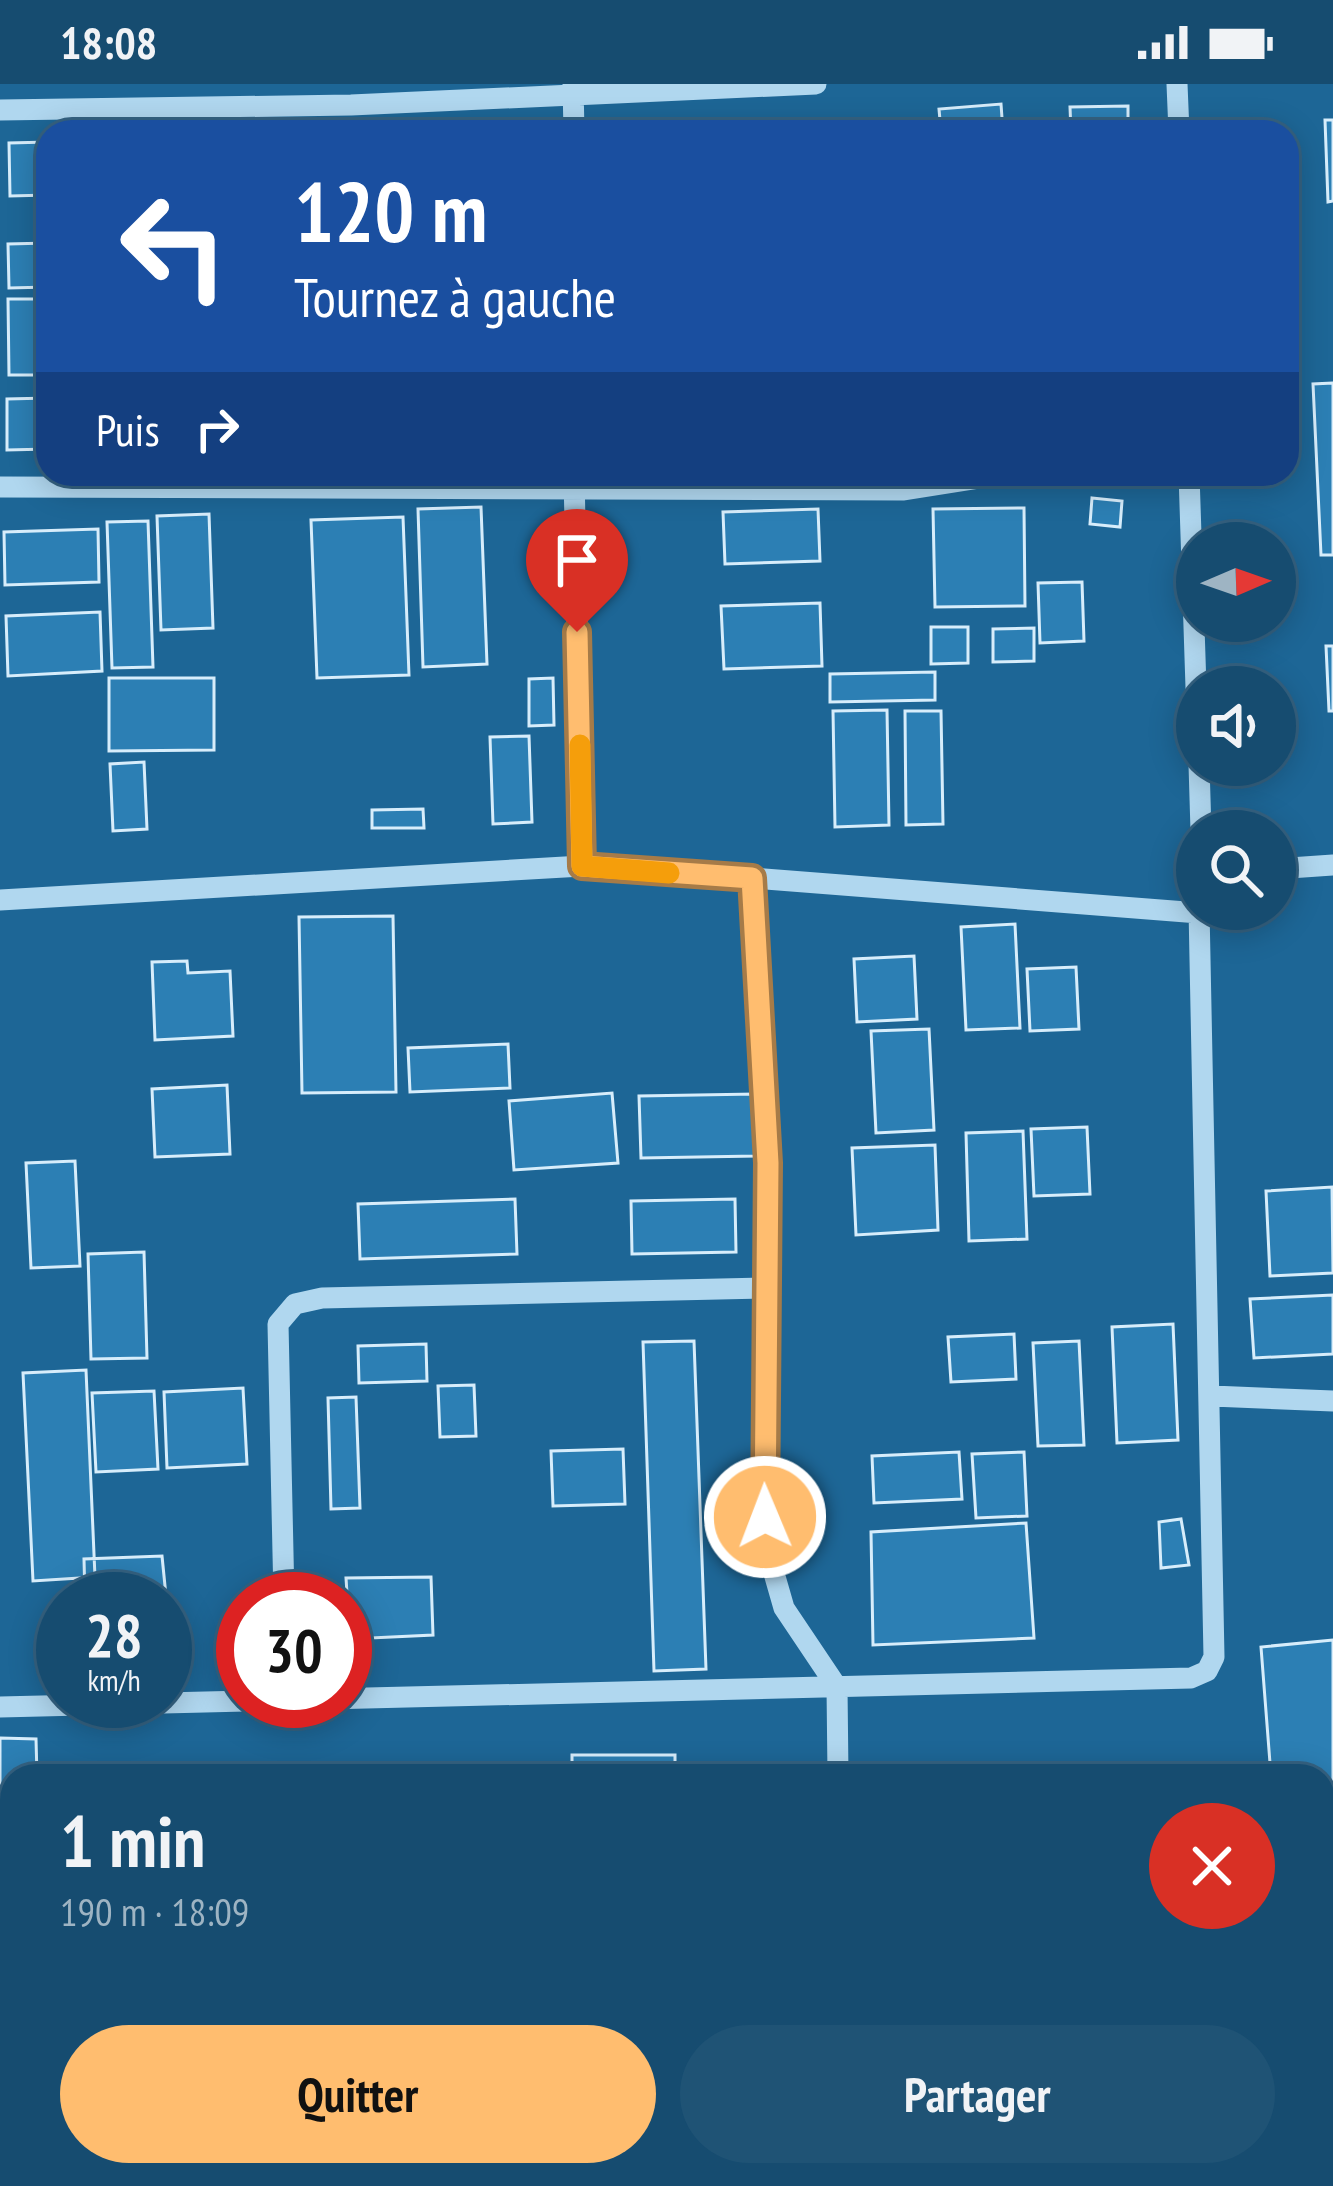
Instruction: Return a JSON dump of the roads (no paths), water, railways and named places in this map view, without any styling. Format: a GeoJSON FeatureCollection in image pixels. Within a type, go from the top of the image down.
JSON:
{"type":"FeatureCollection","features":[{"type":"Feature","properties":{"kind":"street"},"geometry":{"type":"LineString","coordinates":[[0,110],[816,84]]}},
{"type":"Feature","properties":{"kind":"street"},"geometry":{"type":"LineString","coordinates":[[1177,84],[1178,120]]}},
{"type":"Feature","properties":{"kind":"street"},"geometry":{"type":"LineString","coordinates":[[0,487],[115,486]]}},
{"type":"Feature","properties":{"kind":"street"},"geometry":{"type":"LineString","coordinates":[[574,486],[582,866]]}},
{"type":"Feature","properties":{"kind":"street"},"geometry":{"type":"LineString","coordinates":[[739,486],[904,490],[929,486]]}},
{"type":"Feature","properties":{"kind":"street"},"geometry":{"type":"LineString","coordinates":[[1189,486],[1195,666]]}},
{"type":"Feature","properties":{"kind":"street"},"geometry":{"type":"LineString","coordinates":[[1296,868],[1333,865]]}},
{"type":"Feature","properties":{"kind":"street"},"geometry":{"type":"LineString","coordinates":[[0,900],[582,866],[1176,909]]}},
{"type":"Feature","properties":{"kind":"street"},"geometry":{"type":"LineString","coordinates":[[752,878],[768,1163],[767,1549],[784,1608],[837,1687],[838,1764]]}},
{"type":"Feature","properties":{"kind":"street"},"geometry":{"type":"LineString","coordinates":[[372,1700],[1191,1678],[1207,1671],[1214,1657],[1212,1396],[1200,930]]}},
{"type":"Feature","properties":{"kind":"street"},"geometry":{"type":"LineString","coordinates":[[283,1572],[278,1324],[296,1304],[322,1298],[767,1288]]}},
{"type":"Feature","properties":{"kind":"street"},"geometry":{"type":"LineString","coordinates":[[1212,1396],[1333,1401]]}},
{"type":"Feature","properties":{"kind":"street"},"geometry":{"type":"LineString","coordinates":[[0,1707],[216,1703]]}}]}
